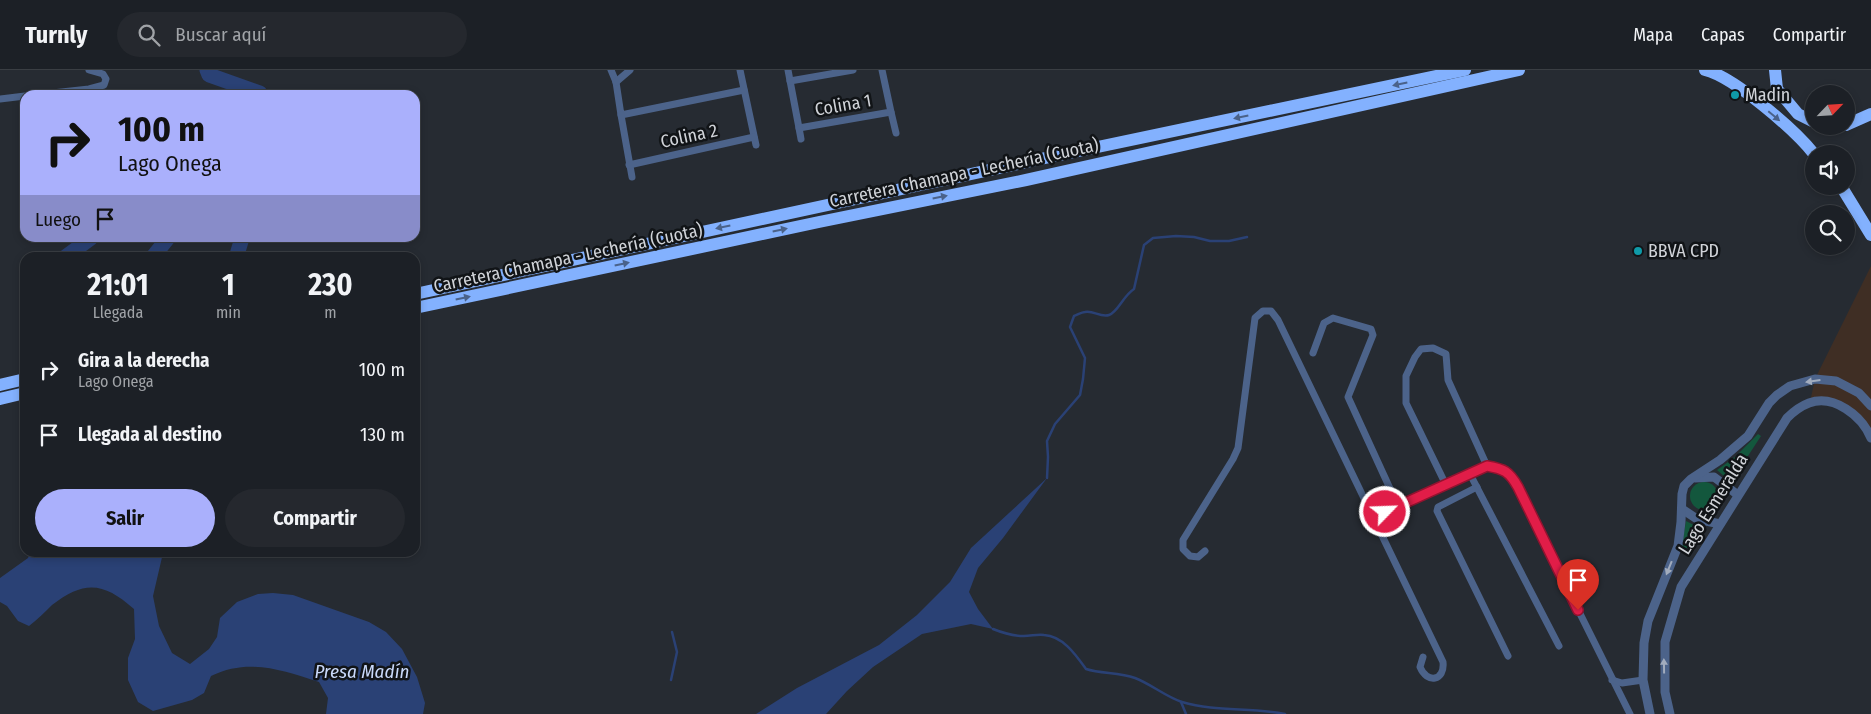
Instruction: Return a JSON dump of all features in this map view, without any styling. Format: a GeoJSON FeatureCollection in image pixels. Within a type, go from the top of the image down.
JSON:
{"type":"FeatureCollection","features":[{"type":"Feature","properties":{"kind":"highway","name":"Carretera Chamapa - Lechería (Cuota)"},"geometry":{"type":"LineString","coordinates":[[420,293],[1465,70]]}},
{"type":"Feature","properties":{"kind":"highway","name":"Carretera Chamapa - Lechería (Cuota)"},"geometry":{"type":"LineString","coordinates":[[420,307],[1026,180],[1519,70]]}},
{"type":"Feature","properties":{"kind":"highway"},"geometry":{"type":"LineString","coordinates":[[1705,70],[1739,87],[1778,119],[1805,145]]}},
{"type":"Feature","properties":{"kind":"highway"},"geometry":{"type":"LineString","coordinates":[[1775,70],[1777,89],[1798,114],[1805,118]]}},
{"type":"Feature","properties":{"kind":"highway"},"geometry":{"type":"LineString","coordinates":[[1855,121],[1871,114]]}},
{"type":"Feature","properties":{"kind":"highway"},"geometry":{"type":"LineString","coordinates":[[1847,195],[1871,235]]}},
{"type":"Feature","properties":{"kind":"highway"},"geometry":{"type":"LineString","coordinates":[[0,385],[20,380]]}},
{"type":"Feature","properties":{"kind":"highway"},"geometry":{"type":"LineString","coordinates":[[0,399],[20,394]]}},
{"type":"Feature","properties":{"kind":"street"},"geometry":{"type":"LineString","coordinates":[[80,90],[104,85],[106,79],[102,74],[88,70]]}},
{"type":"Feature","properties":{"kind":"street"},"geometry":{"type":"LineString","coordinates":[[611,70],[616,82],[632,177]]}},
{"type":"Feature","properties":{"kind":"street"},"geometry":{"type":"LineString","coordinates":[[616,82],[629,70]]}},
{"type":"Feature","properties":{"kind":"street"},"geometry":{"type":"LineString","coordinates":[[740,70],[756,146]]}},
{"type":"Feature","properties":{"kind":"street","name":"Colina 1"},"geometry":{"type":"LineString","coordinates":[[788,70],[801,139]]}},
{"type":"Feature","properties":{"kind":"street","name":"Colina 1"},"geometry":{"type":"LineString","coordinates":[[790,81],[854,70]]}},
{"type":"Feature","properties":{"kind":"street","name":"Colina 1"},"geometry":{"type":"LineString","coordinates":[[882,70],[896,133]]}},
{"type":"Feature","properties":{"kind":"street","name":"Colina 2"},"geometry":{"type":"LineString","coordinates":[[621,116],[744,90]]}},
{"type":"Feature","properties":{"kind":"street"},"geometry":{"type":"LineString","coordinates":[[0,98],[20,96]]}},
{"type":"Feature","properties":{"kind":"street","name":"Colina 1"},"geometry":{"type":"LineString","coordinates":[[799,128],[891,112]]}},
{"type":"Feature","properties":{"kind":"street","name":"Colina 2"},"geometry":{"type":"LineString","coordinates":[[629,164],[754,137]]}},
{"type":"Feature","properties":{"kind":"street"},"geometry":{"type":"LineString","coordinates":[[1205,551],[1198,557],[1190,556],[1183,549],[1184,540],[1238,448],[1252,328],[1255,318],[1263,311],[1271,312],[1278,320],[1443,662],[1444,669],[1440,675],[1435,678],[1429,678],[1423,674],[1420,667],[1424,657]]}},
{"type":"Feature","properties":{"kind":"street"},"geometry":{"type":"LineString","coordinates":[[1313,353],[1324,323],[1333,318],[1371,329],[1373,335],[1348,396],[1398,506]]}},
{"type":"Feature","properties":{"kind":"street"},"geometry":{"type":"LineString","coordinates":[[1446,485],[1406,404],[1406,376],[1421,349],[1433,348],[1446,354],[1448,380],[1487,466]]}},
{"type":"Feature","properties":{"kind":"street","name":"Lago Esmeralda"},"geometry":{"type":"LineString","coordinates":[[1650,714],[1643,680],[1644,643],[1648,621],[1678,546],[1684,486],[1748,436],[1769,403],[1776,395],[1790,386],[1815,379],[1836,381],[1858,393],[1871,406]]}},
{"type":"Feature","properties":{"kind":"street","name":"Lago Esmeralda"},"geometry":{"type":"LineString","coordinates":[[1670,714],[1665,692],[1665,642],[1681,587],[1787,418],[1810,402],[1826,401],[1848,411],[1863,424],[1871,438]]}},
{"type":"Feature","properties":{"kind":"street"},"geometry":{"type":"LineString","coordinates":[[1372,518],[1487,466],[1501,468],[1511,475],[1630,714]]}},
{"type":"Feature","properties":{"kind":"street"},"geometry":{"type":"LineString","coordinates":[[1712,466],[1714,477]]}},
{"type":"Feature","properties":{"kind":"street"},"geometry":{"type":"LineString","coordinates":[[1470,474],[1559,646]]}},
{"type":"Feature","properties":{"kind":"street"},"geometry":{"type":"LineString","coordinates":[[1691,479],[1714,477],[1738,495]]}},
{"type":"Feature","properties":{"kind":"street"},"geometry":{"type":"LineString","coordinates":[[1477,487],[1438,507],[1437,511],[1508,656]]}},
{"type":"Feature","properties":{"kind":"street"},"geometry":{"type":"LineString","coordinates":[[1682,509],[1697,519],[1720,524]]}},
{"type":"Feature","properties":{"kind":"street"},"geometry":{"type":"LineString","coordinates":[[1612,680],[1622,683],[1643,680]]}},
{"type":"Feature","properties":{"kind":"shaded area"},"geometry":{"type":"Polygon","coordinates":[[[1871,266],[1871,438],[1837,404],[1810,402],[1815,379],[1871,266]]]}},
{"type":"Feature","properties":{"kind":"green space"},"geometry":{"type":"Polygon","coordinates":[[[1758,434],[1761,436],[1731,482],[1717,470],[1735,457],[1758,434]]]}},
{"type":"Feature","properties":{"kind":"green space"},"geometry":{"type":"Polygon","coordinates":[[[1704,482],[1714,486],[1718,496],[1714,506],[1704,510],[1694,506],[1690,496],[1694,486],[1704,482]]]}},
{"type":"Feature","properties":{"kind":"green space"},"geometry":{"type":"Polygon","coordinates":[[[1686,521],[1696,526],[1701,526],[1692,547],[1681,550],[1686,521]]]}},
{"type":"Feature","properties":{"kind":"water"},"geometry":{"type":"Polygon","coordinates":[[[1047,478],[1003,538],[978,568],[969,592],[978,609],[993,629],[971,624],[922,634],[873,667],[826,714],[756,714],[797,688],[879,645],[917,615],[950,582],[971,548],[1047,478]]]}},
{"type":"Feature","properties":{"kind":"water","name":"Presa Madín"},"geometry":{"type":"Polygon","coordinates":[[[162,557],[153,596],[159,626],[172,653],[190,664],[209,649],[217,637],[220,618],[237,602],[258,594],[293,595],[369,622],[386,632],[402,649],[417,677],[425,703],[423,714],[326,714],[328,698],[319,682],[278,670],[252,667],[225,671],[211,676],[204,693],[192,700],[153,711],[138,702],[128,680],[128,658],[135,639],[134,609],[124,600],[104,589],[85,588],[75,591],[52,605],[29,626],[18,621],[7,606],[0,602],[0,578],[28,558],[162,557]]]}},
{"type":"Feature","properties":{"kind":"waterway"},"geometry":{"type":"LineString","coordinates":[[207,70],[209,75],[252,90]]}},
{"type":"Feature","properties":{"kind":"waterway"},"geometry":{"type":"LineString","coordinates":[[1047,478],[1047,441],[1055,424],[1080,395],[1083,379],[1085,358],[1070,327],[1074,316],[1082,312],[1106,316],[1115,311],[1134,289],[1144,245],[1153,238],[1176,236],[1194,237],[1210,241],[1229,241],[1247,237]]}},
{"type":"Feature","properties":{"kind":"waterway"},"geometry":{"type":"LineString","coordinates":[[72,252],[86,242]]}},
{"type":"Feature","properties":{"kind":"waterway"},"geometry":{"type":"LineString","coordinates":[[157,252],[165,242]]}},
{"type":"Feature","properties":{"kind":"waterway"},"geometry":{"type":"LineString","coordinates":[[238,252],[241,242]]}},
{"type":"Feature","properties":{"kind":"waterway"},"geometry":{"type":"LineString","coordinates":[[993,629],[1024,636],[1051,636],[1068,647],[1086,669],[1135,678],[1182,702],[1208,707],[1285,714]]}},
{"type":"Feature","properties":{"kind":"waterway"},"geometry":{"type":"LineString","coordinates":[[671,680],[677,652],[672,632]]}},
{"type":"Feature","properties":{"kind":"waterway"},"geometry":{"type":"LineString","coordinates":[[1181,702],[1186,714]]}},
{"type":"Feature","properties":{"kind":"place","name":"Madin"},"geometry":{"type":"Point","coordinates":[1735,95]}},
{"type":"Feature","properties":{"kind":"place","name":"BBVA CPD"},"geometry":{"type":"Point","coordinates":[1638,251]}},
{"type":"Feature","properties":{"kind":"route"},"geometry":{"type":"LineString","coordinates":[[1385,512],[1487,466],[1501,468],[1511,475],[1518,487],[1578,610]]}}]}
